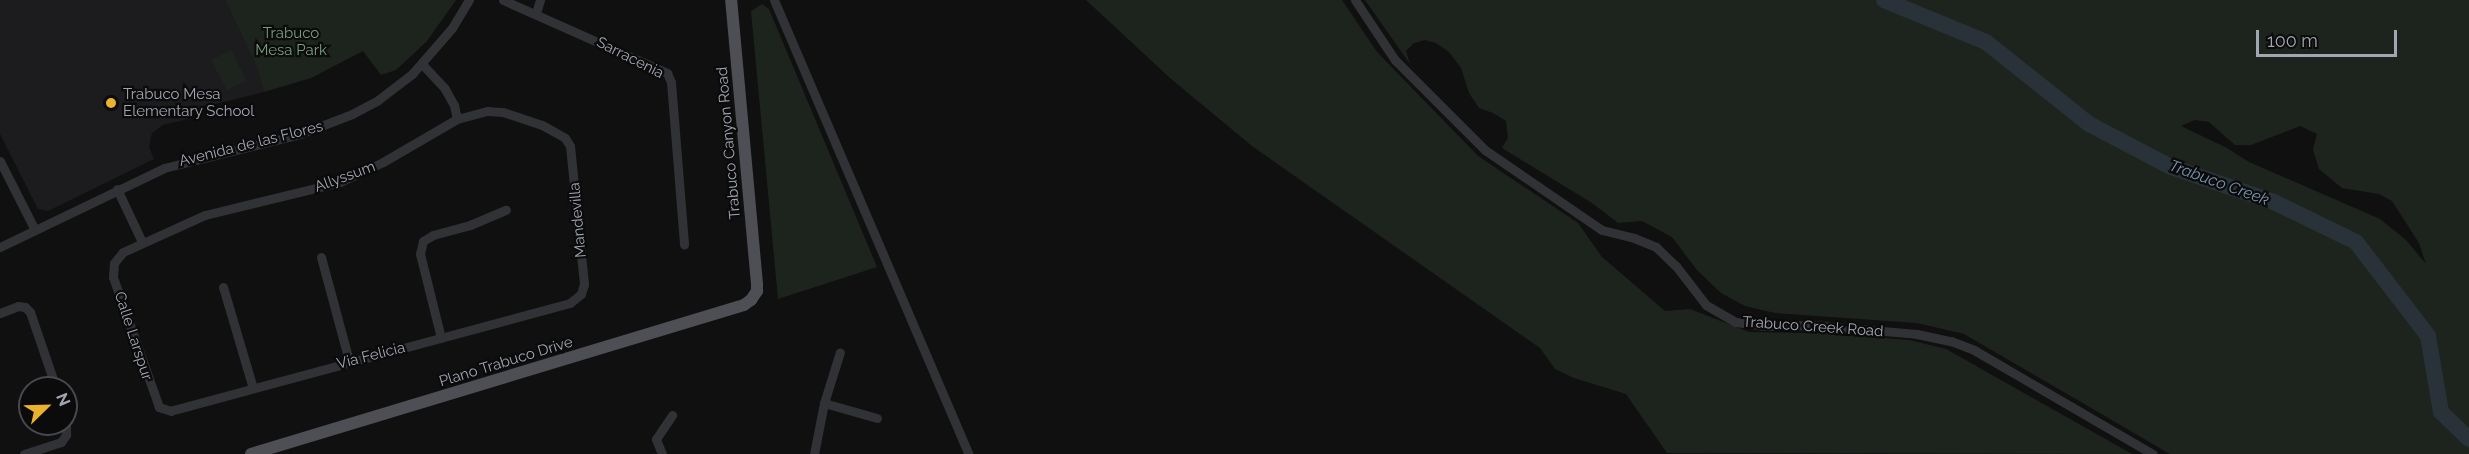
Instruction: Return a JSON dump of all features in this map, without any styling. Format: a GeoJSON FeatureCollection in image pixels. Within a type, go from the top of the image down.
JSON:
{"type":"FeatureCollection","features":[{"type":"Feature","properties":{"kind":"main road","name":"Trabuco Canyon Road"},"geometry":{"type":"LineString","coordinates":[[731,0],[757,284]]}},
{"type":"Feature","properties":{"kind":"main road","name":"Plano Trabuco Drive"},"geometry":{"type":"LineString","coordinates":[[251,454],[744,305],[755,296],[757,284]]}},
{"type":"Feature","properties":{"kind":"street","name":"Avenida de las Flores"},"geometry":{"type":"LineString","coordinates":[[0,247],[117,189],[174,164],[324,126],[378,100],[422,64],[452,28],[469,0]]}},
{"type":"Feature","properties":{"kind":"street","name":"Sarracenia"},"geometry":{"type":"LineString","coordinates":[[503,0],[662,70],[669,77],[684,244]]}},
{"type":"Feature","properties":{"kind":"street"},"geometry":{"type":"LineString","coordinates":[[536,13],[540,0]]}},
{"type":"Feature","properties":{"kind":"street"},"geometry":{"type":"LineString","coordinates":[[774,0],[969,454]]}},
{"type":"Feature","properties":{"kind":"street","name":"Trabuco Creek Road"},"geometry":{"type":"LineString","coordinates":[[1354,0],[1395,60],[1485,150],[1602,230],[1634,238],[1656,247],[1676,266],[1706,305],[1736,322],[1765,326],[1813,326],[1917,334],[1952,341],[1974,350],[2153,454]]}},
{"type":"Feature","properties":{"kind":"street"},"geometry":{"type":"LineString","coordinates":[[422,64],[445,89],[454,105],[457,119]]}},
{"type":"Feature","properties":{"kind":"street","name":"Allyssum"},"geometry":{"type":"LineString","coordinates":[[114,263],[123,252],[205,215],[348,179],[383,162],[457,119],[487,111],[503,112],[542,125],[565,138],[570,146]]}},
{"type":"Feature","properties":{"kind":"street","name":"Mandevilla"},"geometry":{"type":"LineString","coordinates":[[570,146],[584,284],[582,294]]}},
{"type":"Feature","properties":{"kind":"street"},"geometry":{"type":"LineString","coordinates":[[0,160],[36,230]]}},
{"type":"Feature","properties":{"kind":"street"},"geometry":{"type":"LineString","coordinates":[[117,189],[142,243]]}},
{"type":"Feature","properties":{"kind":"street"},"geometry":{"type":"LineString","coordinates":[[441,338],[420,254],[423,241],[432,235],[470,225],[506,210]]}},
{"type":"Feature","properties":{"kind":"street"},"geometry":{"type":"LineString","coordinates":[[321,257],[349,361]]}},
{"type":"Feature","properties":{"kind":"street","name":"Calle Larspur"},"geometry":{"type":"LineString","coordinates":[[114,263],[113,277],[159,407]]}},
{"type":"Feature","properties":{"kind":"street"},"geometry":{"type":"LineString","coordinates":[[223,286],[253,388]]}},
{"type":"Feature","properties":{"kind":"street","name":"Via Felicia"},"geometry":{"type":"LineString","coordinates":[[159,407],[171,411],[570,303],[582,294]]}},
{"type":"Feature","properties":{"kind":"street"},"geometry":{"type":"LineString","coordinates":[[0,313],[18,306],[25,307],[32,316],[52,376]]}},
{"type":"Feature","properties":{"kind":"street"},"geometry":{"type":"LineString","coordinates":[[814,454],[824,403],[840,352]]}},
{"type":"Feature","properties":{"kind":"street"},"geometry":{"type":"LineString","coordinates":[[824,403],[878,418]]}},
{"type":"Feature","properties":{"kind":"street"},"geometry":{"type":"LineString","coordinates":[[662,454],[656,439],[672,415]]}},
{"type":"Feature","properties":{"kind":"street"},"geometry":{"type":"LineString","coordinates":[[24,454],[58,444],[65,436]]}},
{"type":"Feature","properties":{"kind":"shaded area","name":"Trabuco Mesa Elementary School"},"geometry":{"type":"Polygon","coordinates":[[[0,0],[225,0],[258,70],[264,92],[187,111],[188,119],[163,125],[152,133],[149,147],[154,159],[48,211],[38,209],[0,134],[0,0]]]}},
{"type":"Feature","properties":{"kind":"green space","name":"Trabuco Mesa Park"},"geometry":{"type":"Polygon","coordinates":[[[225,0],[456,0],[427,41],[396,70],[381,75],[363,51],[311,78],[264,92],[258,70],[225,0]]]}},
{"type":"Feature","properties":{"kind":"green space"},"geometry":{"type":"Polygon","coordinates":[[[1086,0],[1342,0],[1377,52],[1478,156],[1578,223],[1602,257],[1665,311],[1690,309],[1749,332],[1820,333],[1909,340],[1946,349],[2132,454],[1667,453],[1626,394],[1574,378],[1555,369],[1540,348],[1252,146],[1170,78],[1086,0]]]}},
{"type":"Feature","properties":{"kind":"green space"},"geometry":{"type":"Polygon","coordinates":[[[1365,0],[2469,0],[2469,454],[2170,454],[1964,334],[1917,323],[1775,313],[1745,306],[1721,293],[1697,270],[1672,237],[1642,221],[1618,223],[1592,203],[1502,148],[1508,138],[1506,121],[1479,108],[1469,93],[1461,68],[1449,52],[1436,43],[1425,40],[1414,43],[1406,51],[1410,64],[1365,0]],[[2195,120],[2181,126],[2227,148],[2249,162],[2380,219],[2406,240],[2426,264],[2419,243],[2392,201],[2379,194],[2342,188],[2319,169],[2313,150],[2317,134],[2300,126],[2251,145],[2235,145],[2209,122],[2195,120]]]}},
{"type":"Feature","properties":{"kind":"green space"},"geometry":{"type":"Polygon","coordinates":[[[762,4],[769,9],[877,267],[778,299],[751,11],[762,4]]]}},
{"type":"Feature","properties":{"kind":"green space"},"geometry":{"type":"Polygon","coordinates":[[[231,50],[246,80],[227,90],[211,60],[231,50]]]}},
{"type":"Feature","properties":{"kind":"waterway","name":"Trabuco Creek"},"geometry":{"type":"LineString","coordinates":[[1884,0],[1986,42],[2089,124],[2171,167],[2274,202],[2356,242],[2428,336],[2441,412],[2469,439]]}},
{"type":"Feature","properties":{"kind":"place","name":"Trabuco Mesa Elementary School"},"geometry":{"type":"Point","coordinates":[111,103]}}]}
